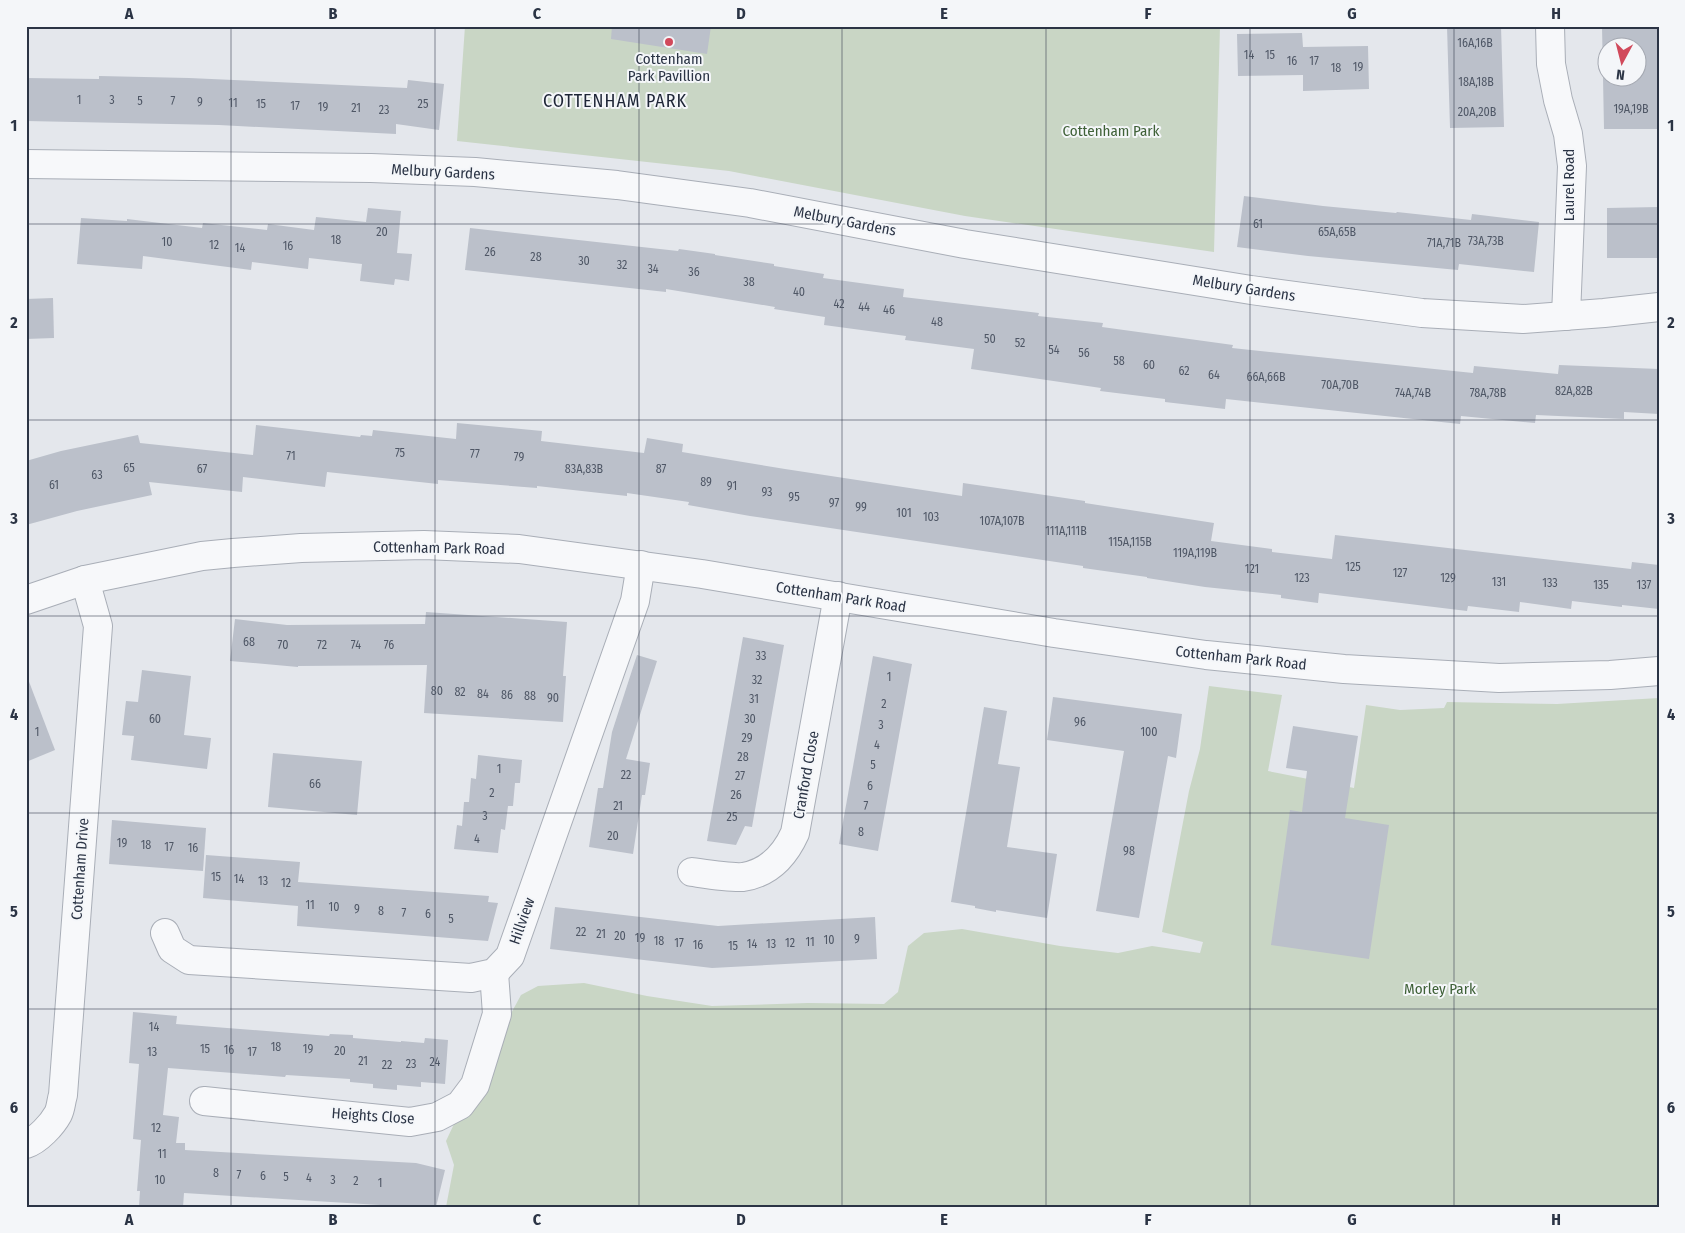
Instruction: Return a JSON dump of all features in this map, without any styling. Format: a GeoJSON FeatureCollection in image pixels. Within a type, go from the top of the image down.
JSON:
{"type":"FeatureCollection","features":[{"type":"Feature","properties":{"kind":"street","name":"Laurel Road"},"geometry":{"type":"LineString","coordinates":[[1550,26],[1551,64],[1558,100],[1568,134],[1572,166],[1566,316]]}},
{"type":"Feature","properties":{"kind":"street","name":"Melbury Gardens"},"geometry":{"type":"LineString","coordinates":[[26,164],[371,168],[475,172],[617,185],[750,203],[965,244],[1251,290],[1422,313],[1523,319],[1659,307]]}},
{"type":"Feature","properties":{"kind":"street","name":"Cottenham Park Road"},"geometry":{"type":"LineString","coordinates":[[26,600],[85,580],[202,556],[301,548],[424,545],[519,549],[641,565],[838,596],[1054,634],[1206,655],[1344,669],[1499,678],[1610,675],[1659,671]]}},
{"type":"Feature","properties":{"kind":"street","name":"Hillview"},"geometry":{"type":"LineString","coordinates":[[494,973],[510,956],[634,600],[641,565]]}},
{"type":"Feature","properties":{"kind":"street","name":"Cottenham Drive"},"geometry":{"type":"LineString","coordinates":[[26,1144],[32,1142],[48,1128],[58,1114],[63,1094],[98,626],[85,580]]}},
{"type":"Feature","properties":{"kind":"street","name":"Cranford Close"},"geometry":{"type":"LineString","coordinates":[[692,872],[742,877],[758,873],[775,863],[788,848],[795,833],[838,596]]}},
{"type":"Feature","properties":{"kind":"street"},"geometry":{"type":"LineString","coordinates":[[165,933],[172,949],[189,960],[470,978],[494,973]]}},
{"type":"Feature","properties":{"kind":"street","name":"Heights Close"},"geometry":{"type":"LineString","coordinates":[[204,1101],[410,1122],[437,1117],[460,1105],[475,1085],[497,1014],[494,973]]}},
{"type":"Feature","properties":{"kind":"green space","name":"Cottenham Park"},"geometry":{"type":"Polygon","coordinates":[[[465,26],[1220,26],[1214,252],[965,216],[729,171],[457,141],[465,26]]]}},
{"type":"Feature","properties":{"kind":"green space","name":"Morley Park"},"geometry":{"type":"Polygon","coordinates":[[[1209,686],[1282,695],[1268,771],[1354,788],[1366,705],[1400,710],[1444,708],[1447,702],[1557,704],[1659,698],[1659,1207],[446,1207],[454,1165],[446,1141],[454,1124],[476,1107],[508,1019],[521,995],[538,986],[584,983],[647,996],[712,1006],[808,1003],[884,1004],[898,992],[908,946],[924,933],[962,929],[1060,946],[1118,953],[1152,946],[1200,953],[1203,942],[1162,932],[1189,791],[1200,749],[1209,686]]]}},
{"type":"Feature","properties":{"kind":"building","name":"Cottenham Park Pavillion"},"geometry":{"type":"Polygon","coordinates":[[[612,26],[711,26],[707,54],[611,39],[612,26]]]}},
{"type":"Feature","properties":{"kind":"building"},"geometry":{"type":"Polygon","coordinates":[[[1447,26],[1501,26],[1504,127],[1450,128],[1447,26]]]}},
{"type":"Feature","properties":{"kind":"building"},"geometry":{"type":"Polygon","coordinates":[[[1602,26],[1657,26],[1659,129],[1604,129],[1603,88],[1648,88],[1648,38],[1602,38],[1602,26]]]}},
{"type":"Feature","properties":{"kind":"building"},"geometry":{"type":"Polygon","coordinates":[[[1302,33],[1303,47],[1368,46],[1369,89],[1303,91],[1303,75],[1238,76],[1237,34],[1302,33]]]}},
{"type":"Feature","properties":{"kind":"building"},"geometry":{"type":"Polygon","coordinates":[[[99,76],[189,78],[407,88],[408,80],[444,84],[439,130],[396,124],[396,134],[219,125],[26,121],[26,78],[99,79],[99,76]]]}},
{"type":"Feature","properties":{"kind":"building"},"geometry":{"type":"Polygon","coordinates":[[[1244,196],[1323,206],[1471,220],[1472,214],[1539,222],[1534,272],[1459,264],[1458,270],[1308,256],[1237,247],[1244,196]]]}},
{"type":"Feature","properties":{"kind":"building"},"geometry":{"type":"Polygon","coordinates":[[[1659,207],[1659,258],[1607,258],[1607,208],[1659,207]]]}},
{"type":"Feature","properties":{"kind":"building"},"geometry":{"type":"Polygon","coordinates":[[[368,208],[401,211],[397,253],[412,254],[409,281],[395,279],[394,285],[360,281],[362,264],[309,258],[308,269],[252,262],[251,270],[143,256],[142,269],[77,264],[81,218],[127,221],[127,219],[202,228],[203,223],[267,230],[268,224],[314,230],[316,217],[366,222],[368,208]]]}},
{"type":"Feature","properties":{"kind":"building"},"geometry":{"type":"Polygon","coordinates":[[[470,228],[715,254],[824,274],[823,278],[904,289],[903,297],[1039,313],[1038,316],[1103,323],[1102,327],[1233,345],[1232,348],[1473,373],[1474,366],[1558,374],[1559,365],[1659,369],[1659,414],[1624,412],[1624,419],[1536,415],[1535,423],[1461,416],[1460,424],[1226,399],[1225,409],[1165,402],[1165,399],[1100,391],[1101,388],[971,369],[974,349],[905,340],[906,336],[824,325],[825,317],[774,309],[775,307],[666,289],[666,292],[465,270],[470,228]]]}},
{"type":"Feature","properties":{"kind":"building"},"geometry":{"type":"Polygon","coordinates":[[[53,298],[54,338],[26,339],[26,299],[53,298]]]}},
{"type":"Feature","properties":{"kind":"building"},"geometry":{"type":"Polygon","coordinates":[[[457,423],[542,431],[541,441],[644,453],[647,438],[683,444],[682,452],[962,496],[963,483],[1085,501],[1085,503],[1214,523],[1211,541],[1272,549],[1272,552],[1332,559],[1335,535],[1631,569],[1632,562],[1659,565],[1659,609],[1572,601],[1571,609],[1520,602],[1519,612],[1468,606],[1467,611],[1319,593],[1318,603],[1281,598],[1281,595],[1205,587],[1083,568],[1083,566],[750,516],[688,505],[689,502],[627,493],[627,496],[537,486],[537,488],[438,480],[438,484],[327,472],[325,487],[243,477],[242,492],[149,482],[152,495],[77,511],[26,525],[26,461],[61,451],[138,435],[140,443],[253,455],[256,425],[360,437],[361,435],[372,436],[373,430],[456,439],[457,423]]]}},
{"type":"Feature","properties":{"kind":"building"},"geometry":{"type":"Polygon","coordinates":[[[426,612],[567,622],[563,676],[566,676],[563,722],[424,713],[427,665],[298,667],[230,661],[235,619],[287,625],[425,624],[426,612]]]}},
{"type":"Feature","properties":{"kind":"building"},"geometry":{"type":"Polygon","coordinates":[[[743,637],[784,645],[752,827],[745,826],[736,845],[707,841],[743,637]]]}},
{"type":"Feature","properties":{"kind":"building"},"geometry":{"type":"Polygon","coordinates":[[[637,655],[657,661],[626,759],[650,763],[645,795],[642,795],[633,854],[589,847],[598,788],[603,788],[612,732],[637,655]]]}},
{"type":"Feature","properties":{"kind":"building"},"geometry":{"type":"Polygon","coordinates":[[[873,656],[912,664],[878,851],[839,844],[873,656]]]}},
{"type":"Feature","properties":{"kind":"building"},"geometry":{"type":"Polygon","coordinates":[[[142,670],[191,676],[184,735],[211,738],[207,769],[131,760],[134,736],[122,735],[126,701],[138,702],[142,670]]]}},
{"type":"Feature","properties":{"kind":"building"},"geometry":{"type":"Polygon","coordinates":[[[28,679],[55,750],[26,762],[26,680],[28,679]]]}},
{"type":"Feature","properties":{"kind":"building"},"geometry":{"type":"Polygon","coordinates":[[[1053,697],[1182,714],[1176,758],[1168,756],[1139,918],[1096,911],[1124,751],[1047,740],[1053,697]]]}},
{"type":"Feature","properties":{"kind":"building"},"geometry":{"type":"Polygon","coordinates":[[[984,707],[1007,711],[998,764],[1020,767],[1007,847],[1057,854],[1047,918],[996,910],[996,912],[951,902],[984,707]]]}},
{"type":"Feature","properties":{"kind":"building"},"geometry":{"type":"Polygon","coordinates":[[[1293,726],[1358,736],[1345,818],[1389,825],[1369,959],[1271,945],[1290,810],[1302,812],[1307,771],[1286,768],[1293,726]]]}},
{"type":"Feature","properties":{"kind":"building"},"geometry":{"type":"Polygon","coordinates":[[[273,753],[362,761],[357,815],[268,807],[273,753]]]}},
{"type":"Feature","properties":{"kind":"building"},"geometry":{"type":"Polygon","coordinates":[[[478,755],[522,760],[520,783],[515,783],[513,806],[508,806],[505,830],[501,829],[498,853],[454,849],[457,825],[462,826],[464,802],[469,802],[471,778],[476,779],[478,755]]]}},
{"type":"Feature","properties":{"kind":"building"},"geometry":{"type":"Polygon","coordinates":[[[112,820],[206,828],[203,871],[109,864],[112,820]]]}},
{"type":"Feature","properties":{"kind":"building"},"geometry":{"type":"Polygon","coordinates":[[[206,855],[300,862],[298,882],[489,896],[488,902],[498,903],[488,941],[297,926],[298,906],[203,898],[206,855]]]}},
{"type":"Feature","properties":{"kind":"building"},"geometry":{"type":"Polygon","coordinates":[[[555,907],[718,926],[875,917],[877,959],[712,968],[550,949],[555,907]]]}},
{"type":"Feature","properties":{"kind":"building"},"geometry":{"type":"Polygon","coordinates":[[[133,1012],[177,1016],[176,1024],[329,1036],[330,1034],[353,1035],[353,1038],[401,1042],[424,1043],[425,1038],[448,1040],[445,1084],[421,1082],[421,1087],[397,1085],[397,1090],[373,1088],[373,1084],[350,1082],[350,1079],[286,1075],[285,1077],[168,1068],[163,1115],[179,1117],[176,1143],[185,1143],[185,1150],[416,1163],[445,1170],[436,1207],[184,1193],[183,1207],[139,1207],[140,1191],[137,1191],[141,1140],[133,1139],[139,1064],[129,1063],[133,1012]]]}},
{"type":"Feature","properties":{"kind":"place","name":"Cottenham Park Pavillion"},"geometry":{"type":"Point","coordinates":[669,42]}},
{"type":"Feature","properties":{"kind":"district","name":"COTTENHAM PARK"},"geometry":{"type":"Point","coordinates":[615,101]}}]}
